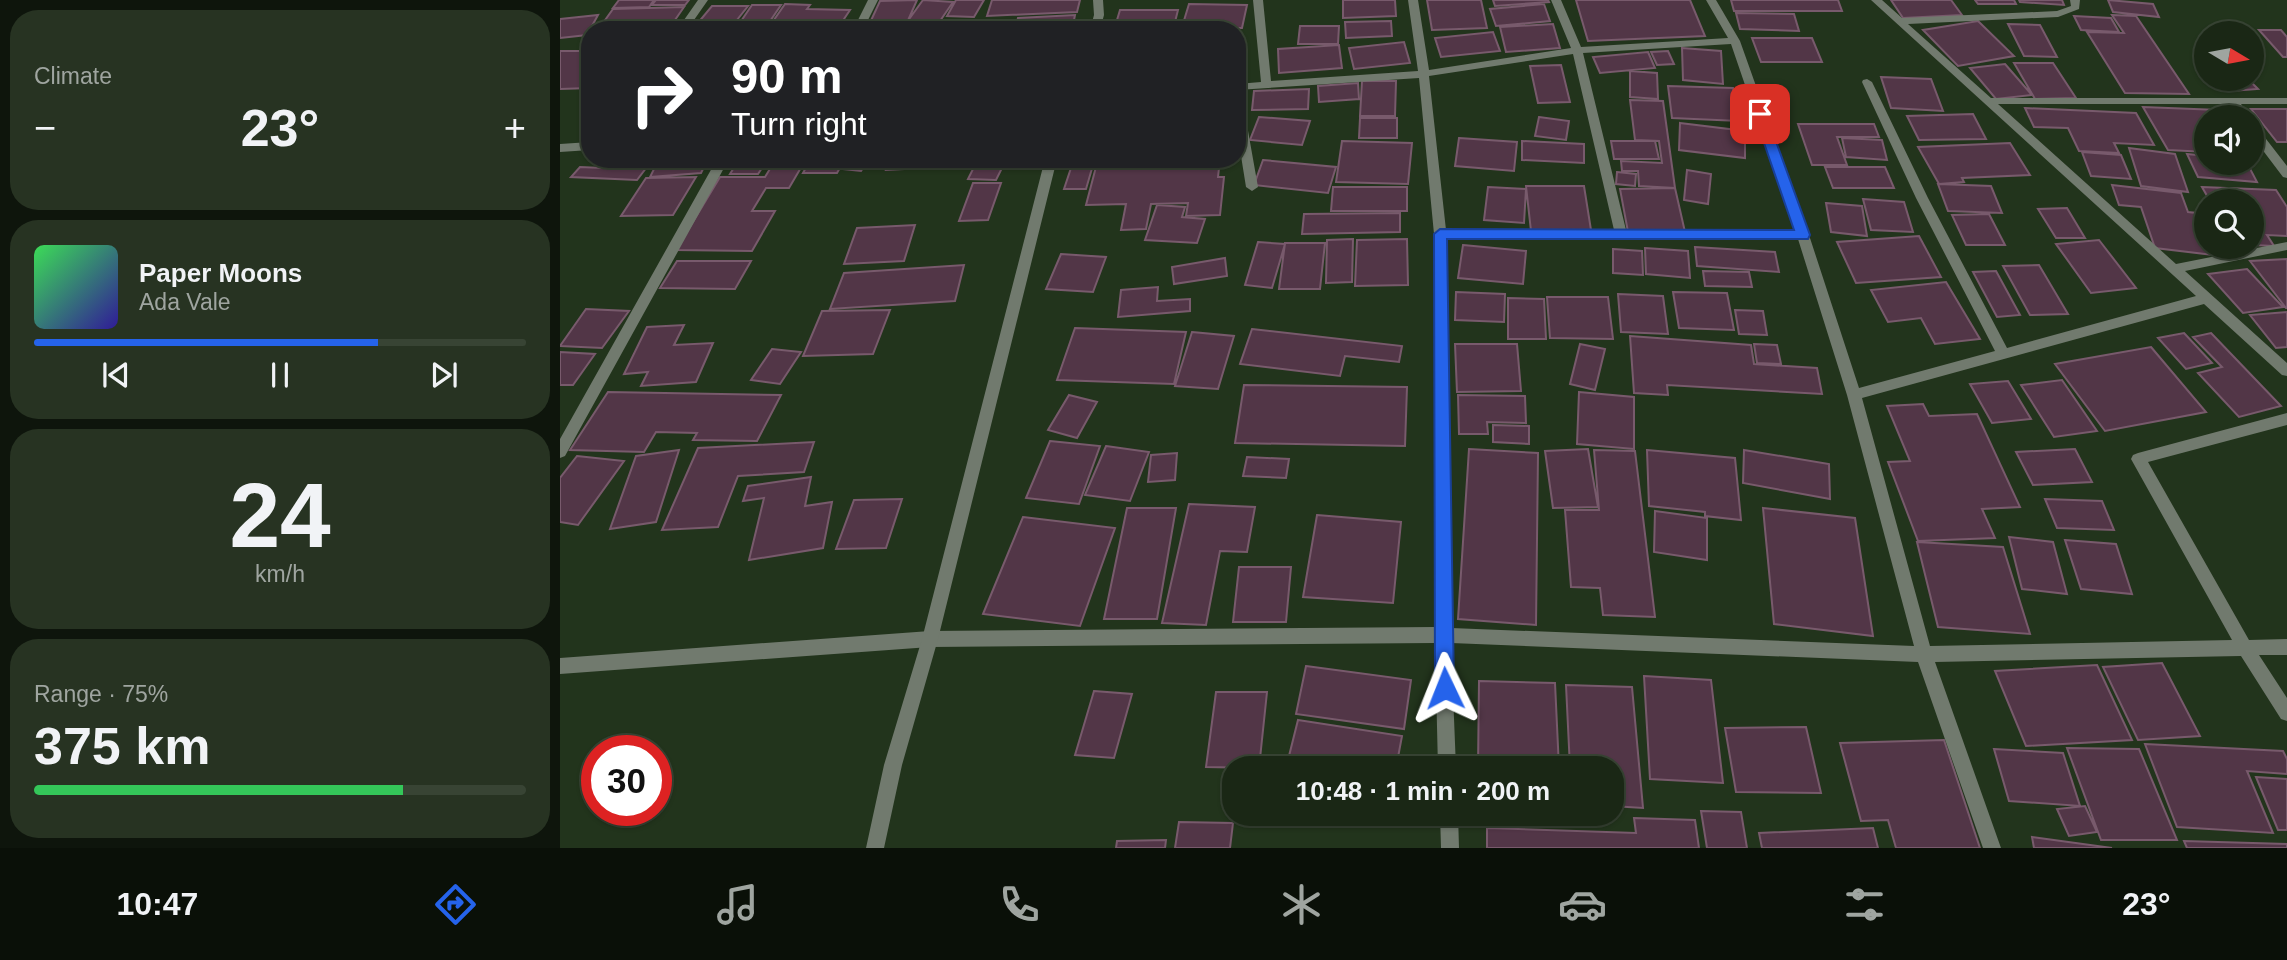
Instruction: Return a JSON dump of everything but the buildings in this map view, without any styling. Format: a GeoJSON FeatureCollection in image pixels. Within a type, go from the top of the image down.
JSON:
{"type":"FeatureCollection","features":[{"type":"Feature","properties":{"kind":"street"},"geometry":{"type":"LineString","coordinates":[[688,21],[703,0]]}},
{"type":"Feature","properties":{"kind":"street"},"geometry":{"type":"LineString","coordinates":[[862,21],[873,0]]}},
{"type":"Feature","properties":{"kind":"street"},"geometry":{"type":"LineString","coordinates":[[1097,21],[1098,0]]}},
{"type":"Feature","properties":{"kind":"street"},"geometry":{"type":"LineString","coordinates":[[1258,0],[1266,84]]}},
{"type":"Feature","properties":{"kind":"street"},"geometry":{"type":"LineString","coordinates":[[1413,0],[1440,234],[1447,756]]}},
{"type":"Feature","properties":{"kind":"street"},"geometry":{"type":"LineString","coordinates":[[1556,0],[1577,50],[1621,236]]}},
{"type":"Feature","properties":{"kind":"street"},"geometry":{"type":"LineString","coordinates":[[1711,0],[1735,41],[1803,235],[1854,395],[1924,654],[1992,848]]}},
{"type":"Feature","properties":{"kind":"street"},"geometry":{"type":"LineString","coordinates":[[1876,0],[2287,371]]}},
{"type":"Feature","properties":{"kind":"street"},"geometry":{"type":"LineString","coordinates":[[1899,21],[2058,14],[2076,7],[2075,0]]}},
{"type":"Feature","properties":{"kind":"street"},"geometry":{"type":"LineString","coordinates":[[1246,86],[1423,74],[1577,50],[1735,41]]}},
{"type":"Feature","properties":{"kind":"street"},"geometry":{"type":"LineString","coordinates":[[1867,82],[1922,198],[2003,353]]}},
{"type":"Feature","properties":{"kind":"street"},"geometry":{"type":"LineString","coordinates":[[1988,101],[2287,102]]}},
{"type":"Feature","properties":{"kind":"street"},"geometry":{"type":"LineString","coordinates":[[2232,101],[2235,105]]}},
{"type":"Feature","properties":{"kind":"street"},"geometry":{"type":"LineString","coordinates":[[2264,144],[2287,174]]}},
{"type":"Feature","properties":{"kind":"street"},"geometry":{"type":"LineString","coordinates":[[560,148],[581,147]]}},
{"type":"Feature","properties":{"kind":"street"},"geometry":{"type":"LineString","coordinates":[[1246,151],[1252,187]]}},
{"type":"Feature","properties":{"kind":"street"},"geometry":{"type":"LineString","coordinates":[[560,452],[718,168]]}},
{"type":"Feature","properties":{"kind":"street"},"geometry":{"type":"LineString","coordinates":[[875,848],[894,765],[930,639],[1049,168]]}},
{"type":"Feature","properties":{"kind":"street"},"geometry":{"type":"LineString","coordinates":[[1440,234],[1803,235]]}},
{"type":"Feature","properties":{"kind":"street"},"geometry":{"type":"LineString","coordinates":[[2174,269],[2287,246]]}},
{"type":"Feature","properties":{"kind":"street"},"geometry":{"type":"LineString","coordinates":[[1854,395],[2207,298]]}},
{"type":"Feature","properties":{"kind":"street"},"geometry":{"type":"LineString","coordinates":[[2287,419],[2138,459],[2245,648],[2287,713]]}},
{"type":"Feature","properties":{"kind":"street"},"geometry":{"type":"LineString","coordinates":[[560,666],[930,639],[1443,635],[1924,654],[2287,647]]}},
{"type":"Feature","properties":{"kind":"street"},"geometry":{"type":"LineString","coordinates":[[1449,826],[1450,848]]}},
{"type":"Feature","properties":{"kind":"route"},"geometry":{"type":"LineString","coordinates":[[1445,688],[1440,234],[1803,235],[1760,114]]}}]}
